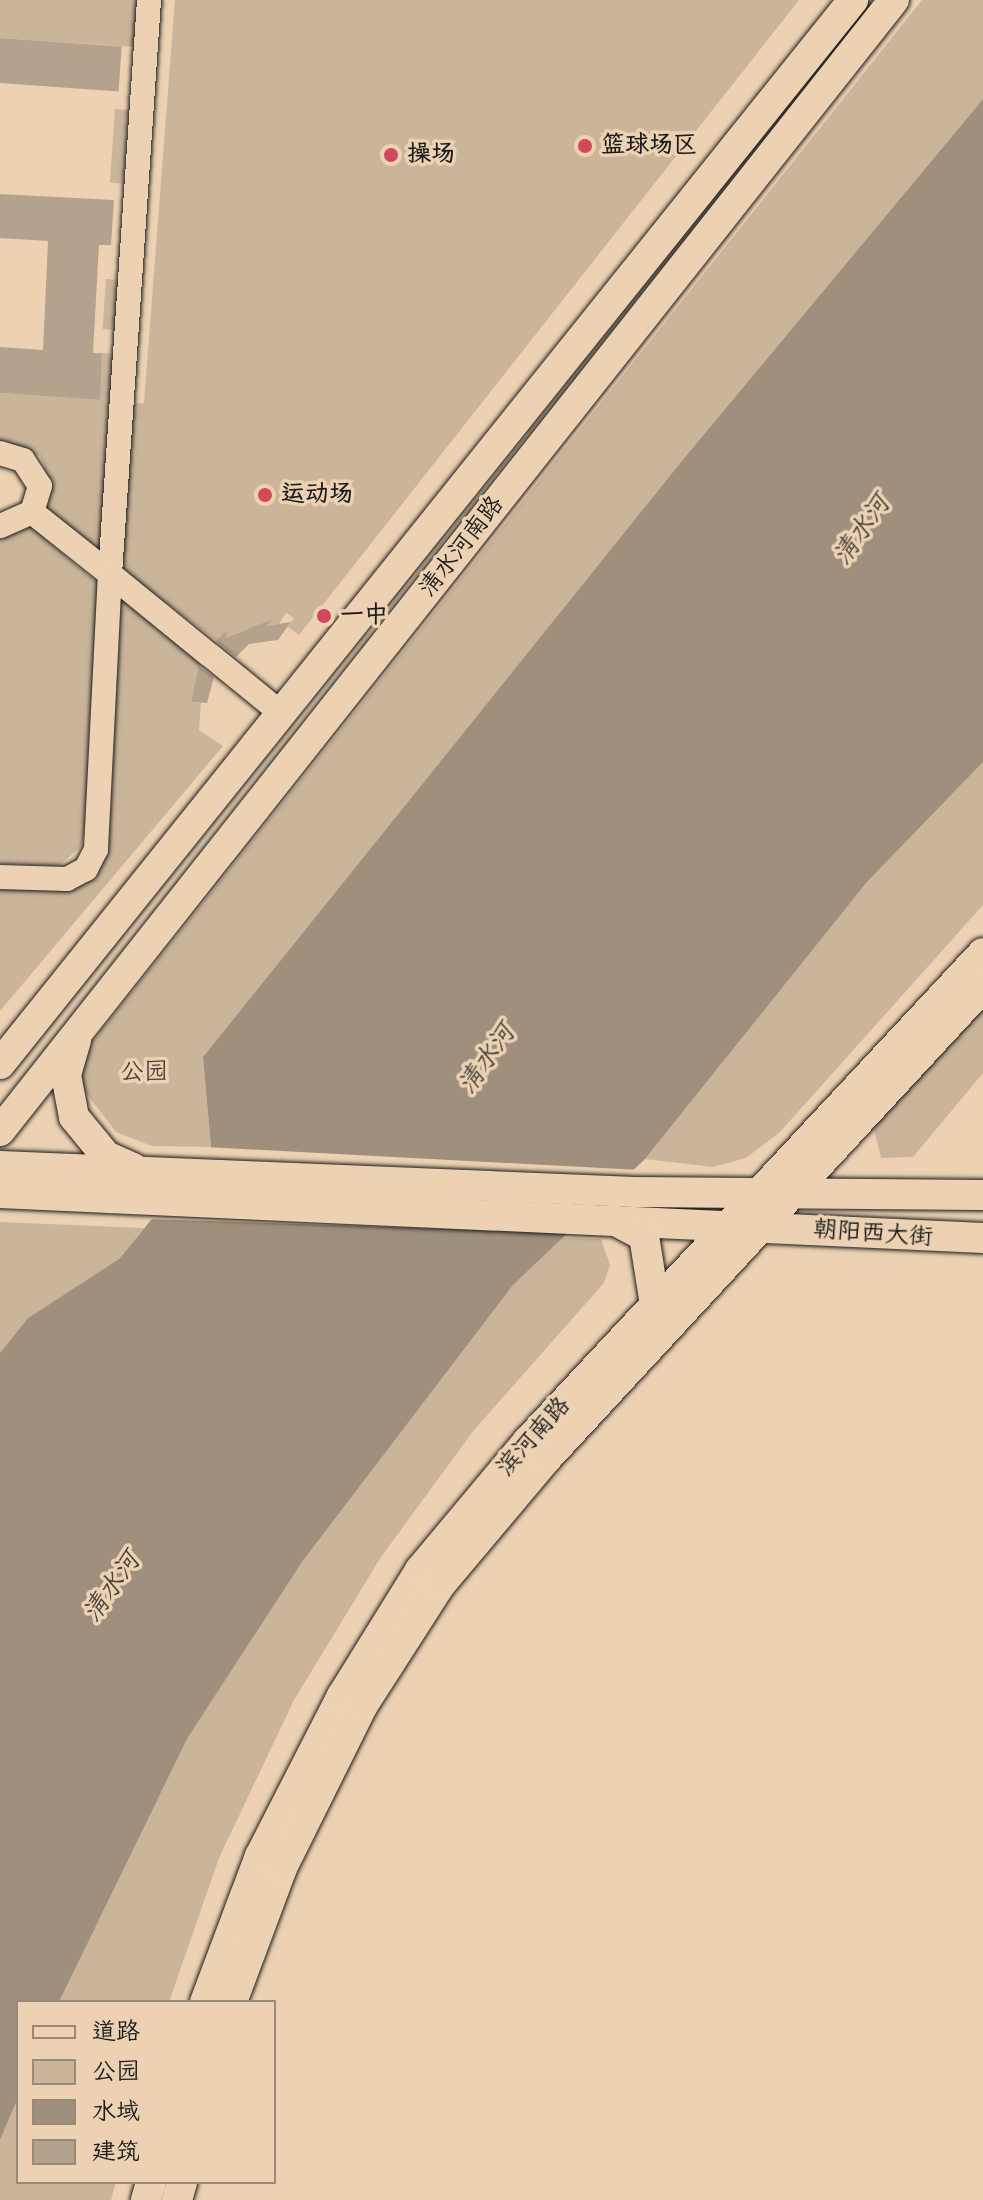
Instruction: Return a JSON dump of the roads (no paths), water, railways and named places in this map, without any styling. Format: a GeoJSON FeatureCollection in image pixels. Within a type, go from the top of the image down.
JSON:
{"type":"FeatureCollection","features":[{"type":"Feature","properties":{"kind":"main road","name":"清水河南路"},"geometry":{"type":"LineString","coordinates":[[0,1064],[853,0]]}},
{"type":"Feature","properties":{"kind":"main road","name":"清水河南路"},"geometry":{"type":"LineString","coordinates":[[0,1131],[894,0]]}},
{"type":"Feature","properties":{"kind":"main road","name":"滨河南路"},"geometry":{"type":"LineString","coordinates":[[206,2000],[260,1856],[342,1696],[420,1570],[727,1225],[983,953]]}},
{"type":"Feature","properties":{"kind":"main road","name":"滨河南路"},"geometry":{"type":"LineString","coordinates":[[233,2000],[282,1868],[350,1732],[440,1585],[547,1458],[983,987]]}},
{"type":"Feature","properties":{"kind":"main road"},"geometry":{"type":"LineString","coordinates":[[79,1031],[66,1075],[74,1117],[106,1156],[143,1180]]}},
{"type":"Feature","properties":{"kind":"main road"},"geometry":{"type":"LineString","coordinates":[[0,1166],[143,1180]]}},
{"type":"Feature","properties":{"kind":"main road"},"geometry":{"type":"LineString","coordinates":[[0,1193],[143,1180]]}},
{"type":"Feature","properties":{"kind":"main road","name":"朝阳西大街"},"geometry":{"type":"LineString","coordinates":[[143,1180],[634,1192],[983,1195]]}},
{"type":"Feature","properties":{"kind":"main road","name":"朝阳西大街"},"geometry":{"type":"LineString","coordinates":[[143,1180],[612,1220],[983,1238]]}},
{"type":"Feature","properties":{"kind":"main road"},"geometry":{"type":"LineString","coordinates":[[612,1220],[644,1236],[655,1305]]}},
{"type":"Feature","properties":{"kind":"lane"},"geometry":{"type":"LineString","coordinates":[[0,877],[67,879],[86,869],[96,849],[110,574],[149,0]]}},
{"type":"Feature","properties":{"kind":"lane"},"geometry":{"type":"LineString","coordinates":[[0,453],[23,460],[40,486],[32,512],[0,526]]}},
{"type":"Feature","properties":{"kind":"lane"},"geometry":{"type":"LineString","coordinates":[[32,512],[282,714]]}},
{"type":"Feature","properties":{"kind":"water","name":"清水河"},"geometry":{"type":"Polygon","coordinates":[[[983,99],[983,762],[867,882],[645,1159],[513,1285],[302,1562],[187,1739],[60,2000],[16,2000],[16,2103],[0,2140],[0,1353],[28,1318],[119,1259],[211,1147],[203,1057],[681,462],[983,99]]]}},
{"type":"Feature","properties":{"kind":"place","name":"篮球场区"},"geometry":{"type":"Point","coordinates":[585,146]}},
{"type":"Feature","properties":{"kind":"place","name":"操场"},"geometry":{"type":"Point","coordinates":[391,155]}},
{"type":"Feature","properties":{"kind":"place","name":"运动场"},"geometry":{"type":"Point","coordinates":[265,495]}},
{"type":"Feature","properties":{"kind":"place","name":"一中"},"geometry":{"type":"Point","coordinates":[324,616]}},
{"type":"Feature","properties":{"kind":"park label","name":"公园"},"geometry":{"type":"Point","coordinates":[144,1073]}}]}
